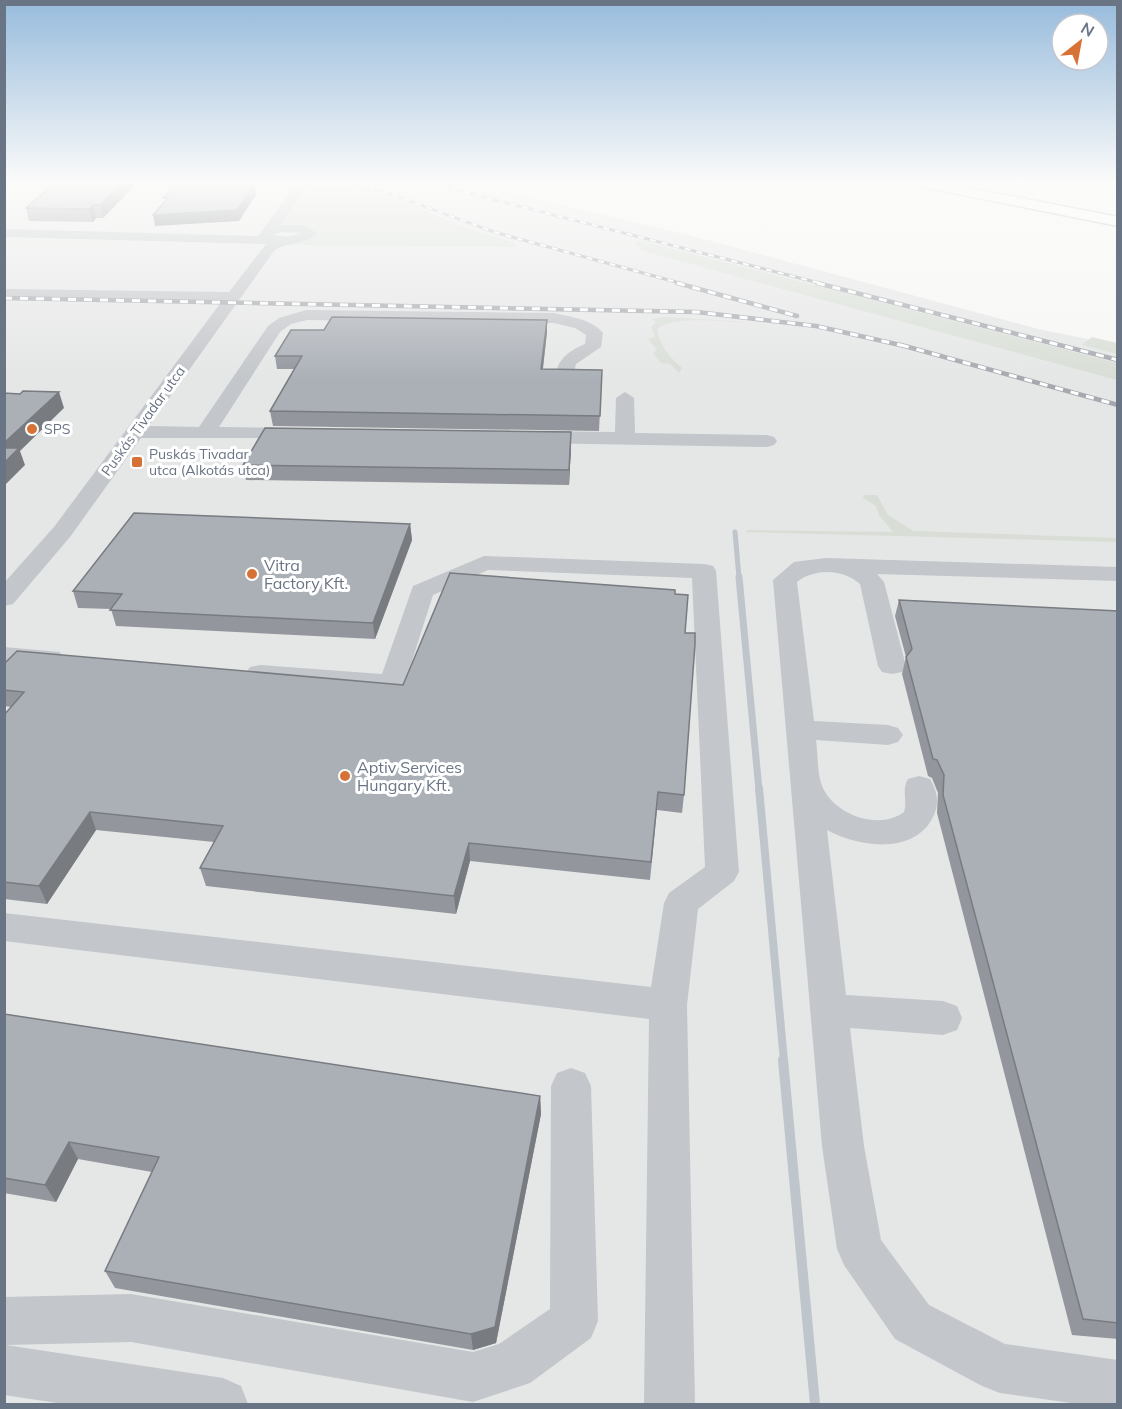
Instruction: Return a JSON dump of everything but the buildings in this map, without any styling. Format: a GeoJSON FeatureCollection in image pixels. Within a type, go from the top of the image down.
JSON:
{"type":"FeatureCollection","features":[{"type":"Feature","properties":{"kind":"street","name":"Puskás Tivadar utca"},"geometry":{"type":"LineString","coordinates":[[4,599],[62,532],[268,249]]}},
{"type":"Feature","properties":{"kind":"street"},"geometry":{"type":"LineString","coordinates":[[4,294],[233,297]]}},
{"type":"Feature","properties":{"kind":"street"},"geometry":{"type":"LineString","coordinates":[[205,433],[274,329],[285,321],[306,315],[554,318],[581,325],[595,333],[593,347],[570,357],[564,370],[564,378]]}},
{"type":"Feature","properties":{"kind":"street"},"geometry":{"type":"LineString","coordinates":[[625,398],[625,439]]}},
{"type":"Feature","properties":{"kind":"street"},"geometry":{"type":"LineString","coordinates":[[135,432],[322,434]]}},
{"type":"Feature","properties":{"kind":"street"},"geometry":{"type":"LineString","coordinates":[[508,437],[767,441]]}},
{"type":"Feature","properties":{"kind":"street"},"geometry":{"type":"LineString","coordinates":[[228,671],[393,683],[422,591],[484,562],[704,571],[722,872],[681,903],[668,1005],[670,1404]]}},
{"type":"Feature","properties":{"kind":"street"},"geometry":{"type":"LineString","coordinates":[[826,565],[854,570],[872,582],[892,666]]}},
{"type":"Feature","properties":{"kind":"street"},"geometry":{"type":"LineString","coordinates":[[1118,574],[826,565],[802,567],[785,580],[843,1146],[860,1249],[912,1322],[999,1368],[1118,1385]]}},
{"type":"Feature","properties":{"kind":"street"},"geometry":{"type":"LineString","coordinates":[[4,655],[75,660]]}},
{"type":"Feature","properties":{"kind":"street"},"geometry":{"type":"LineString","coordinates":[[799,729],[888,735]]}},
{"type":"Feature","properties":{"kind":"street"},"geometry":{"type":"LineString","coordinates":[[805,785],[818,806],[846,825],[857,830],[880,832],[904,829],[916,821],[922,808],[919,787]]}},
{"type":"Feature","properties":{"kind":"street"},"geometry":{"type":"LineString","coordinates":[[814,866],[826,840],[846,825]]}},
{"type":"Feature","properties":{"kind":"street"},"geometry":{"type":"LineString","coordinates":[[4,927],[668,1005]]}},
{"type":"Feature","properties":{"kind":"street"},"geometry":{"type":"LineString","coordinates":[[829,1010],[943,1018]]}},
{"type":"Feature","properties":{"kind":"street"},"geometry":{"type":"LineString","coordinates":[[4,1321],[131,1318],[473,1377],[512,1365],[574,1321],[571,1086]]}},
{"type":"Feature","properties":{"kind":"street"},"geometry":{"type":"LineString","coordinates":[[4,1370],[223,1404]]}},
{"type":"Feature","properties":{"kind":"shaded area"},"geometry":{"type":"Polygon","coordinates":[[[5,249],[739,249],[1038,329],[1117,345],[1117,1404],[5,1404],[5,249]]]}},
{"type":"Feature","properties":{"kind":"shaded area"},"geometry":{"type":"Polygon","coordinates":[[[638,249],[672,249],[1117,363],[1117,380],[665,257],[638,249]]]}},
{"type":"Feature","properties":{"kind":"shaded area"},"geometry":{"type":"Polygon","coordinates":[[[665,317],[732,321],[785,328],[697,320],[665,324],[657,330],[658,336],[666,351],[682,368],[679,373],[670,364],[661,363],[653,353],[657,350],[648,339],[655,337],[651,327],[656,322],[652,319],[665,317]]]}},
{"type":"Feature","properties":{"kind":"shaded area"},"geometry":{"type":"Polygon","coordinates":[[[1092,337],[1117,343],[1117,354],[1082,345],[1092,337]]]}},
{"type":"Feature","properties":{"kind":"shaded area"},"geometry":{"type":"Polygon","coordinates":[[[864,495],[877,495],[888,515],[913,531],[1117,538],[1117,542],[745,532],[748,530],[893,532],[879,515],[876,506],[863,498],[864,495]]]}},
{"type":"Feature","properties":{"kind":"waterway"},"geometry":{"type":"LineString","coordinates":[[735,532],[739,578]]}},
{"type":"Feature","properties":{"kind":"waterway"},"geometry":{"type":"LineString","coordinates":[[739,577],[759,790]]}},
{"type":"Feature","properties":{"kind":"waterway"},"geometry":{"type":"LineString","coordinates":[[759,788],[784,1061]]}},
{"type":"Feature","properties":{"kind":"waterway"},"geometry":{"type":"LineString","coordinates":[[783,1060],[815,1404]]}},
{"type":"Feature","properties":{"kind":"railway"},"geometry":{"type":"LineString","coordinates":[[555,249],[683,284]]}},
{"type":"Feature","properties":{"kind":"railway"},"geometry":{"type":"LineString","coordinates":[[686,249],[823,284]]}},
{"type":"Feature","properties":{"kind":"railway"},"geometry":{"type":"LineString","coordinates":[[677,283],[797,316]]}},
{"type":"Feature","properties":{"kind":"railway"},"geometry":{"type":"LineString","coordinates":[[817,283],[1118,360]]}},
{"type":"Feature","properties":{"kind":"railway"},"geometry":{"type":"LineString","coordinates":[[4,298],[697,312],[816,326],[905,346]]}},
{"type":"Feature","properties":{"kind":"railway"},"geometry":{"type":"LineString","coordinates":[[905,346],[909,347]]}},
{"type":"Feature","properties":{"kind":"railway"},"geometry":{"type":"LineString","coordinates":[[905,346],[1118,405]]}},
{"type":"Feature","properties":{"kind":"place","name":"SPS"},"geometry":{"type":"Point","coordinates":[32,429]}},
{"type":"Feature","properties":{"kind":"place","name":"Puskás Tivadar utca (Alkotás utca)"},"geometry":{"type":"Point","coordinates":[137,462]}},
{"type":"Feature","properties":{"kind":"place","name":"Vitra Factory Kft."},"geometry":{"type":"Point","coordinates":[252,574]}},
{"type":"Feature","properties":{"kind":"place","name":"Aptiv Services Hungary Kft."},"geometry":{"type":"Point","coordinates":[345,776]}}]}
